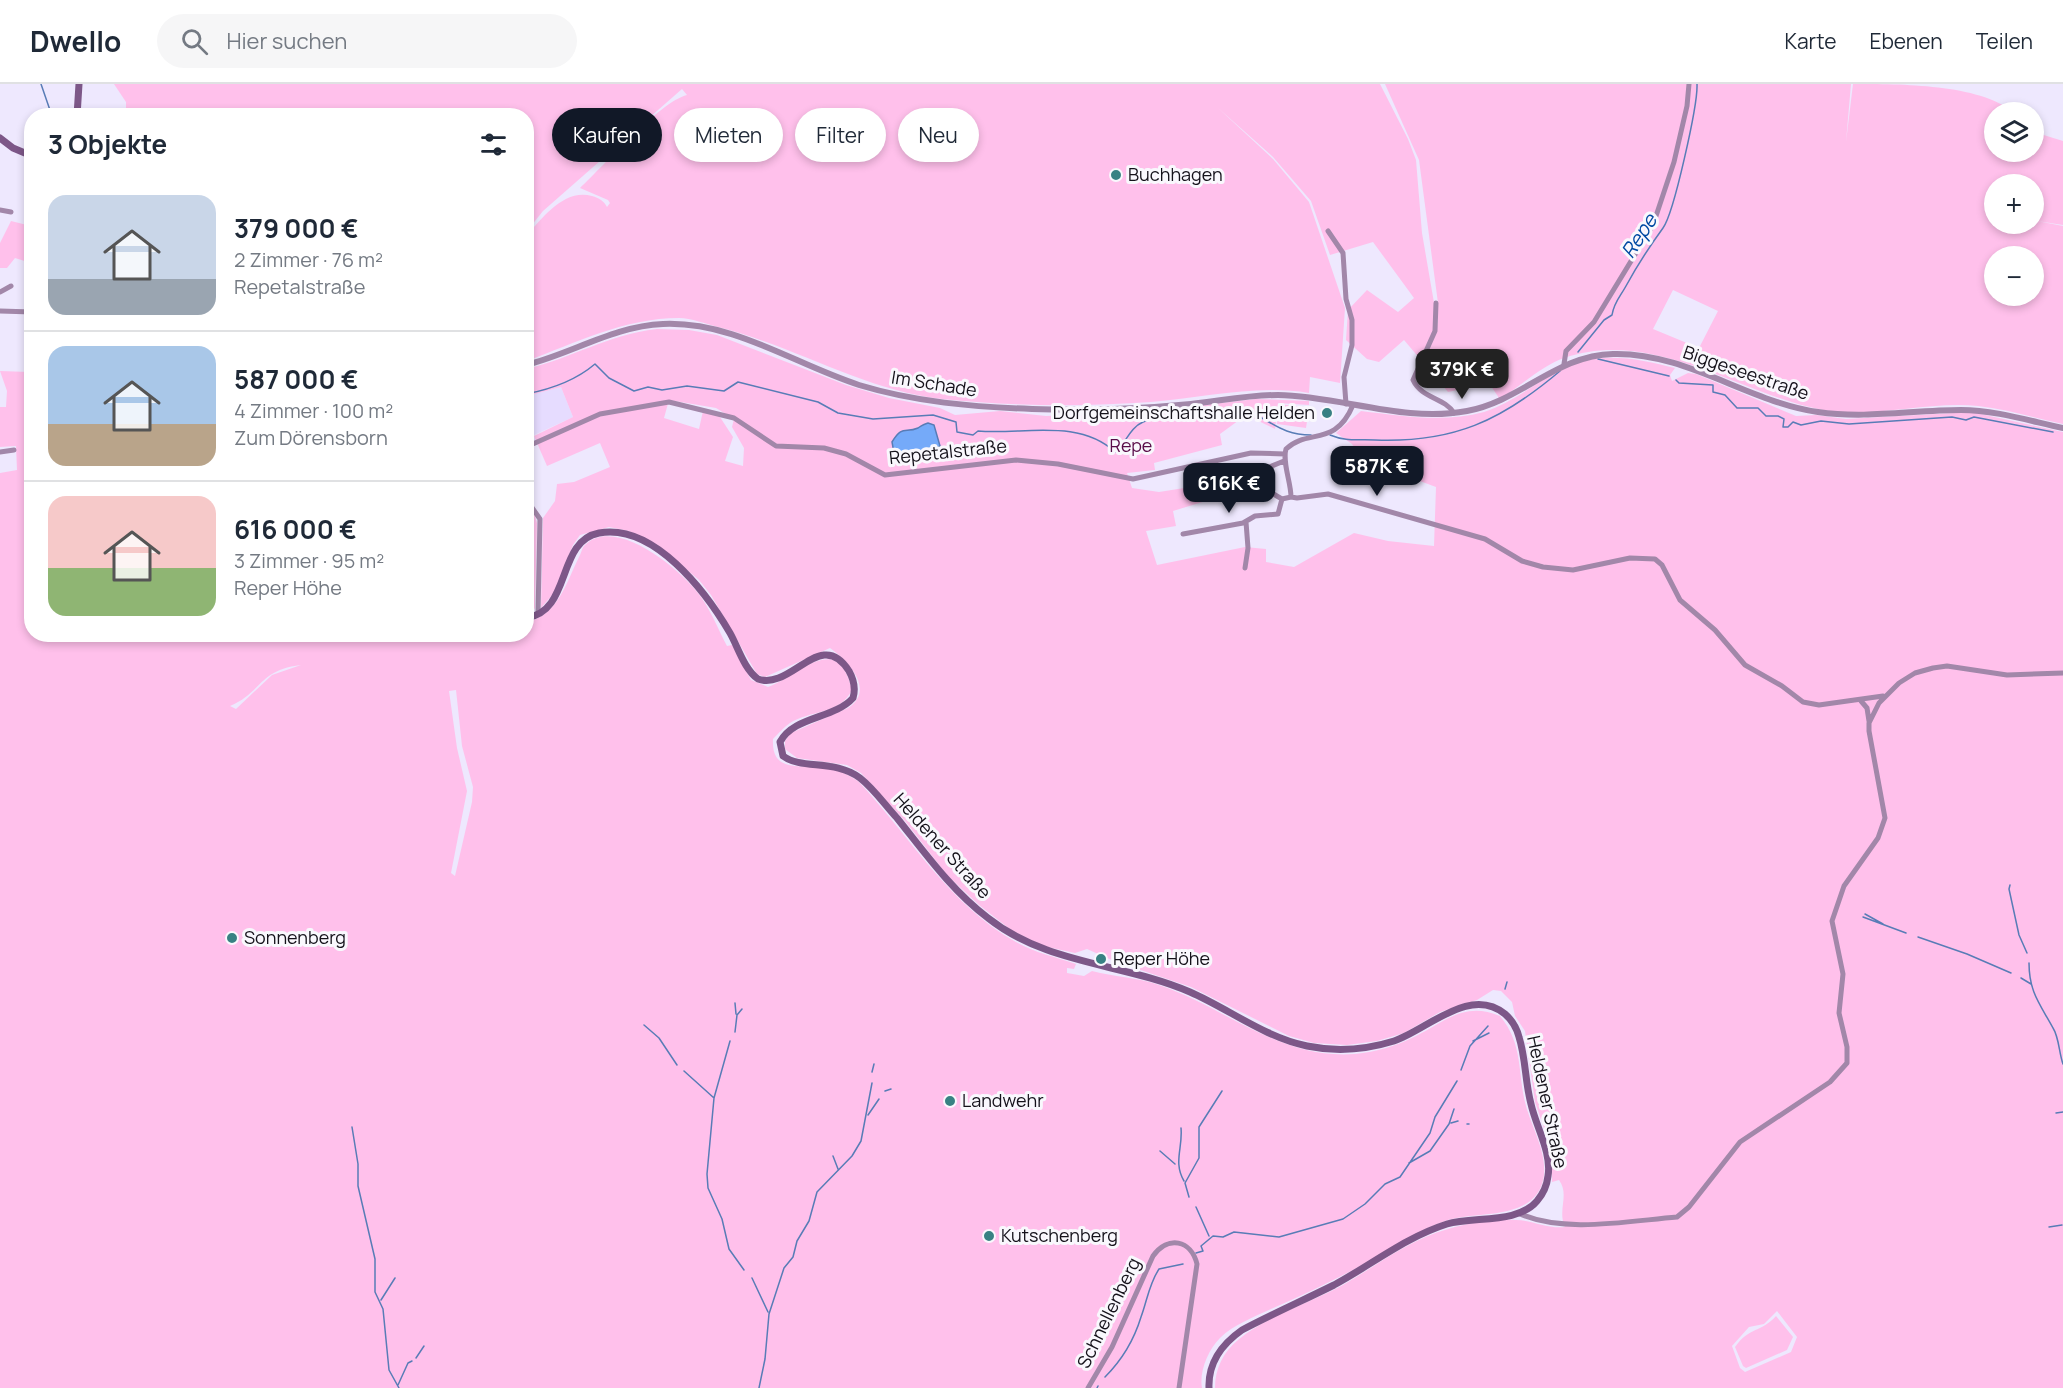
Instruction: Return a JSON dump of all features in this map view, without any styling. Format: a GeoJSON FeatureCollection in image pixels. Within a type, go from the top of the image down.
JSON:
{"type":"FeatureCollection","features":[{"type":"Feature","properties":{"kind":"main road"},"geometry":{"type":"LineString","coordinates":[[78,108],[79,84]]}},
{"type":"Feature","properties":{"kind":"main road"},"geometry":{"type":"LineString","coordinates":[[0,138],[24,152]]}},
{"type":"Feature","properties":{"kind":"main road","name":"Heldener Straße"},"geometry":{"type":"LineString","coordinates":[[538,614],[552,602],[580,543],[596,534],[618,533],[642,541],[694,581],[714,607],[749,672],[758,679],[775,680],[820,655],[831,656],[839,660],[853,680],[853,698],[841,707],[789,731],[780,742],[783,756],[794,761],[830,764],[859,777],[963,897],[988,919],[1030,945],[1152,978],[1191,992],[1288,1041],[1321,1048],[1351,1050],[1379,1045],[1412,1034],[1451,1011],[1468,1005],[1487,1006],[1505,1014],[1516,1029],[1520,1040],[1530,1102],[1547,1157],[1549,1175],[1545,1190],[1537,1201],[1529,1208],[1517,1213],[1466,1220],[1436,1228],[1390,1251],[1335,1284],[1242,1330],[1229,1339],[1216,1355],[1209,1388]]}},
{"type":"Feature","properties":{"kind":"main road"},"geometry":{"type":"LineString","coordinates":[[534,615],[538,614]]}},
{"type":"Feature","properties":{"kind":"street"},"geometry":{"type":"LineString","coordinates":[[1349,404],[1417,413],[1454,413],[1505,400],[1564,364],[1566,351],[1594,322],[1653,225],[1674,162],[1687,106],[1689,84]]}},
{"type":"Feature","properties":{"kind":"street"},"geometry":{"type":"LineString","coordinates":[[0,210],[11,212]]}},
{"type":"Feature","properties":{"kind":"street"},"geometry":{"type":"LineString","coordinates":[[1291,497],[1290,477],[1284,461],[1288,447],[1295,443],[1321,438],[1334,430],[1345,420],[1349,404],[1344,377],[1352,345],[1353,320],[1345,292],[1342,253],[1328,231]]}},
{"type":"Feature","properties":{"kind":"street"},"geometry":{"type":"LineString","coordinates":[[0,292],[11,286]]}},
{"type":"Feature","properties":{"kind":"street"},"geometry":{"type":"LineString","coordinates":[[1436,303],[1433,339],[1413,380],[1423,394],[1448,405],[1454,413]]}},
{"type":"Feature","properties":{"kind":"street"},"geometry":{"type":"LineString","coordinates":[[0,312],[24,312]]}},
{"type":"Feature","properties":{"kind":"street","name":"Im Schade"},"geometry":{"type":"LineString","coordinates":[[534,362],[614,332],[667,324],[727,333],[860,385],[901,396],[946,403],[1079,410],[1149,407],[1282,395],[1349,404]]}},
{"type":"Feature","properties":{"kind":"street","name":"Biggeseestraße"},"geometry":{"type":"LineString","coordinates":[[1564,364],[1603,354],[1639,355],[1680,365],[1781,404],[1819,413],[1862,416],[1975,411],[2063,428]]}},
{"type":"Feature","properties":{"kind":"street","name":"Repetalstraße"},"geometry":{"type":"LineString","coordinates":[[534,443],[600,414],[669,402],[734,418],[754,434],[776,446],[824,448],[846,454],[885,475],[1016,460],[1058,464],[1133,479],[1251,453],[1285,454]]}},
{"type":"Feature","properties":{"kind":"street"},"geometry":{"type":"LineString","coordinates":[[0,452],[14,450]]}},
{"type":"Feature","properties":{"kind":"street"},"geometry":{"type":"LineString","coordinates":[[1282,500],[1266,489],[1263,477],[1267,468],[1284,461]]}},
{"type":"Feature","properties":{"kind":"street"},"geometry":{"type":"LineString","coordinates":[[1282,500],[1291,497],[1328,494],[1477,537],[1522,561],[1558,569],[1580,569],[1630,558],[1655,560],[1662,565],[1680,600],[1716,630],[1738,657],[1753,670],[1808,704],[1861,701],[1885,696]]}},
{"type":"Feature","properties":{"kind":"street"},"geometry":{"type":"LineString","coordinates":[[1183,534],[1246,522],[1255,516],[1280,514],[1282,500]]}},
{"type":"Feature","properties":{"kind":"street"},"geometry":{"type":"LineString","coordinates":[[534,510],[540,519],[538,614]]}},
{"type":"Feature","properties":{"kind":"street"},"geometry":{"type":"LineString","coordinates":[[1245,568],[1248,548],[1246,522]]}},
{"type":"Feature","properties":{"kind":"street"},"geometry":{"type":"LineString","coordinates":[[1869,723],[1885,696],[1915,673],[1947,666],[2007,675],[2063,673]]}},
{"type":"Feature","properties":{"kind":"street"},"geometry":{"type":"LineString","coordinates":[[1517,1213],[1532,1220],[1566,1224],[1677,1218],[1689,1207],[1740,1143],[1830,1082],[1845,1068],[1847,1047],[1839,1014],[1843,974],[1832,921],[1844,886],[1878,838],[1885,818],[1867,708],[1861,701]]}},
{"type":"Feature","properties":{"kind":"street","name":"Schnellenberg"},"geometry":{"type":"LineString","coordinates":[[1088,1388],[1112,1347],[1154,1256],[1161,1247],[1172,1242],[1182,1244],[1191,1250],[1197,1264],[1179,1388]]}},
{"type":"Feature","properties":{"kind":"shaded area"},"geometry":{"type":"Polygon","coordinates":[[[561,387],[573,417],[534,435],[534,394],[561,387]]]}},
{"type":"Feature","properties":{"kind":"green space"},"geometry":{"type":"Polygon","coordinates":[[[114,84],[1380,84],[1416,160],[1422,233],[1438,326],[1438,303],[1419,160],[1385,84],[1851,84],[1846,142],[1853,84],[1916,85],[1960,91],[1995,102],[1984,102],[1984,162],[2044,162],[2044,135],[2063,141],[2063,225],[2044,222],[2044,174],[1984,174],[1984,234],[2044,234],[2044,222],[2063,226],[2063,424],[1978,406],[1939,406],[1862,412],[1823,410],[1759,391],[1695,366],[1630,351],[1597,351],[1564,358],[1549,365],[1499,398],[1489,383],[1448,392],[1404,340],[1379,362],[1367,359],[1346,340],[1348,310],[1367,290],[1398,312],[1414,298],[1373,242],[1330,255],[1311,201],[1273,157],[1217,107],[1273,159],[1309,202],[1345,308],[1340,383],[1310,377],[1309,393],[1250,391],[1125,404],[1046,405],[942,399],[884,387],[746,335],[679,318],[639,322],[620,327],[534,358],[534,227],[555,206],[573,196],[592,196],[601,200],[607,207],[610,203],[608,200],[580,188],[606,162],[662,162],[662,109],[687,95],[682,89],[660,108],[552,108],[552,162],[599,162],[543,211],[534,222],[534,108],[126,108],[126,102],[114,84]],[[1673,290],[1653,329],[1699,348],[1718,311],[1673,290]]]}},
{"type":"Feature","properties":{"kind":"green space"},"geometry":{"type":"Polygon","coordinates":[[[11,221],[24,224],[24,261],[15,258],[7,268],[0,268],[0,243],[11,221]]]}},
{"type":"Feature","properties":{"kind":"green space"},"geometry":{"type":"Polygon","coordinates":[[[657,329],[689,330],[717,335],[846,385],[889,398],[940,408],[955,415],[1000,411],[1046,416],[1134,413],[1256,399],[1309,401],[1309,405],[1278,403],[1275,429],[1246,415],[1220,434],[1222,445],[1154,463],[1155,470],[1127,473],[1132,488],[1159,492],[1203,485],[1209,500],[1173,511],[1176,526],[1146,531],[1157,565],[1245,547],[1266,549],[1266,562],[1294,567],[1354,533],[1388,541],[1434,546],[1436,487],[1363,460],[1352,444],[1336,433],[1361,411],[1438,418],[1484,412],[1506,403],[1568,366],[1594,359],[1635,359],[1675,368],[1670,375],[1672,381],[1688,373],[1696,374],[1796,416],[1816,415],[1846,419],[1972,412],[2063,432],[2063,1388],[1215,1388],[1216,1374],[1224,1355],[1250,1331],[1343,1285],[1420,1239],[1456,1227],[1490,1221],[1522,1220],[1552,1227],[1565,1227],[1562,1215],[1564,1197],[1562,1186],[1559,1180],[1552,1182],[1551,1149],[1535,1102],[1525,1031],[1515,1016],[1512,1002],[1501,991],[1493,990],[1477,1000],[1440,1012],[1404,1033],[1377,1041],[1347,1045],[1314,1043],[1289,1036],[1191,987],[1114,961],[1087,949],[1075,953],[1043,946],[1011,930],[979,905],[947,875],[905,821],[861,773],[847,765],[797,758],[785,749],[785,741],[791,733],[848,708],[856,701],[860,693],[856,676],[851,668],[830,648],[765,677],[757,674],[711,595],[699,580],[657,545],[629,531],[609,527],[580,535],[573,545],[554,593],[541,608],[543,518],[555,501],[557,484],[574,482],[610,467],[600,443],[547,466],[534,436],[573,417],[561,387],[534,394],[534,367],[622,336],[657,329]],[[669,400],[664,418],[699,429],[703,411],[718,414],[733,437],[725,461],[743,466],[744,448],[732,427],[734,419],[716,408],[669,400]],[[1777,1311],[1764,1324],[1749,1327],[1732,1346],[1740,1368],[1745,1372],[1791,1352],[1797,1337],[1777,1311]]]}},
{"type":"Feature","properties":{"kind":"green space"},"geometry":{"type":"Polygon","coordinates":[[[0,371],[24,372],[24,642],[534,642],[534,619],[546,613],[560,597],[583,547],[598,537],[613,536],[629,541],[662,559],[698,593],[727,646],[732,645],[751,680],[768,687],[816,662],[827,659],[837,662],[845,672],[852,690],[847,698],[832,708],[798,719],[786,726],[773,739],[777,757],[789,765],[832,769],[858,781],[931,868],[970,909],[992,927],[1023,946],[1076,964],[1074,969],[1067,968],[1067,973],[1084,976],[1092,971],[1159,985],[1277,1041],[1328,1054],[1355,1054],[1386,1048],[1409,1040],[1447,1019],[1466,1012],[1488,1012],[1500,1016],[1513,1038],[1526,1106],[1543,1158],[1544,1169],[1540,1189],[1533,1199],[1523,1206],[1498,1213],[1457,1218],[1433,1226],[1343,1275],[1237,1325],[1225,1333],[1212,1349],[1203,1368],[1202,1388],[0,1388],[0,473],[17,470],[16,446],[0,447],[0,407],[6,407],[7,391],[0,371]],[[301,665],[276,672],[268,677],[249,695],[230,706],[236,709],[272,675],[301,665]],[[456,690],[449,691],[457,748],[467,791],[451,873],[455,876],[472,802],[473,787],[462,746],[456,690]]]}},
{"type":"Feature","properties":{"kind":"green space"},"geometry":{"type":"Polygon","coordinates":[[[1279,404],[1309,408],[1306,428],[1277,424],[1279,404]]]}},
{"type":"Feature","properties":{"kind":"green space"},"geometry":{"type":"Polygon","coordinates":[[[534,513],[537,523],[534,610],[534,513]]]}},
{"type":"Feature","properties":{"kind":"green space"},"geometry":{"type":"Polygon","coordinates":[[[1776,1316],[1793,1337],[1787,1350],[1746,1368],[1735,1347],[1740,1340],[1776,1316]]]}},
{"type":"Feature","properties":{"kind":"water"},"geometry":{"type":"Polygon","coordinates":[[[928,423],[934,425],[940,446],[918,456],[894,453],[892,442],[899,433],[904,430],[914,430],[928,423]]]}},
{"type":"Feature","properties":{"kind":"waterway","name":"Repe"},"geometry":{"type":"LineString","coordinates":[[41,84],[49,108]]}},
{"type":"Feature","properties":{"kind":"waterway","name":"Repe"},"geometry":{"type":"LineString","coordinates":[[1578,352],[1604,320],[1612,315],[1614,307],[1643,256],[1668,218],[1694,113],[1697,84]]}},
{"type":"Feature","properties":{"kind":"waterway"},"geometry":{"type":"LineString","coordinates":[[1598,359],[1669,376]]}},
{"type":"Feature","properties":{"kind":"waterway","name":"Repe"},"geometry":{"type":"LineString","coordinates":[[534,392],[563,384],[595,364],[609,378],[634,391],[648,387],[662,390],[687,386],[724,391],[738,382],[818,402],[838,413],[873,419],[933,415],[956,422],[957,432],[973,435],[978,431],[1067,431],[1084,435],[1115,452],[1134,428],[1143,422],[1214,412],[1248,411],[1292,433],[1311,435]]}},
{"type":"Feature","properties":{"kind":"waterway","name":"Repe"},"geometry":{"type":"LineString","coordinates":[[1330,435],[1352,440],[1403,440],[1452,433],[1496,416],[1560,371]]}},
{"type":"Feature","properties":{"kind":"waterway"},"geometry":{"type":"LineString","coordinates":[[1676,380],[1679,383],[1713,385],[1713,392],[1725,395],[1737,408],[1758,408],[1766,416],[1778,416],[1784,419],[1783,427],[1788,427],[1793,422],[1801,425],[1821,421],[1849,424],[1952,417],[1966,420],[1974,417],[2053,432]]}},
{"type":"Feature","properties":{"kind":"waterway"},"geometry":{"type":"LineString","coordinates":[[2010,885],[2019,935],[2027,953]]}},
{"type":"Feature","properties":{"kind":"waterway"},"geometry":{"type":"LineString","coordinates":[[1865,914],[1883,924]]}},
{"type":"Feature","properties":{"kind":"waterway"},"geometry":{"type":"LineString","coordinates":[[1863,917],[1906,933]]}},
{"type":"Feature","properties":{"kind":"waterway"},"geometry":{"type":"LineString","coordinates":[[1918,937],[1967,954],[2011,973]]}},
{"type":"Feature","properties":{"kind":"waterway"},"geometry":{"type":"LineString","coordinates":[[2029,963],[2033,990],[2055,1032],[2063,1064]]}},
{"type":"Feature","properties":{"kind":"waterway"},"geometry":{"type":"LineString","coordinates":[[2021,978],[2031,984]]}},
{"type":"Feature","properties":{"kind":"waterway"},"geometry":{"type":"LineString","coordinates":[[1505,989],[1507,982]]}},
{"type":"Feature","properties":{"kind":"waterway"},"geometry":{"type":"LineString","coordinates":[[735,1003],[736,1014]]}},
{"type":"Feature","properties":{"kind":"waterway"},"geometry":{"type":"LineString","coordinates":[[735,1032],[737,1015],[742,1009]]}},
{"type":"Feature","properties":{"kind":"waterway"},"geometry":{"type":"LineString","coordinates":[[644,1025],[659,1038],[677,1065]]}},
{"type":"Feature","properties":{"kind":"waterway"},"geometry":{"type":"LineString","coordinates":[[1461,1070],[1470,1046],[1488,1026]]}},
{"type":"Feature","properties":{"kind":"waterway"},"geometry":{"type":"LineString","coordinates":[[1473,1041],[1489,1033]]}},
{"type":"Feature","properties":{"kind":"waterway"},"geometry":{"type":"LineString","coordinates":[[714,1098],[730,1041]]}},
{"type":"Feature","properties":{"kind":"waterway"},"geometry":{"type":"LineString","coordinates":[[872,1072],[874,1064]]}},
{"type":"Feature","properties":{"kind":"waterway"},"geometry":{"type":"LineString","coordinates":[[684,1071],[714,1098],[707,1174],[708,1188],[722,1219],[729,1249],[744,1270]]}},
{"type":"Feature","properties":{"kind":"waterway"},"geometry":{"type":"LineString","coordinates":[[1196,1253],[1203,1251],[1201,1246],[1213,1236],[1223,1237],[1234,1232],[1279,1237],[1343,1219],[1365,1204],[1385,1184],[1400,1177],[1430,1133],[1435,1117],[1457,1081]]}},
{"type":"Feature","properties":{"kind":"waterway"},"geometry":{"type":"LineString","coordinates":[[759,1388],[765,1359],[769,1314],[784,1268],[793,1257],[797,1241],[809,1221],[817,1192],[852,1156],[861,1141],[872,1083]]}},
{"type":"Feature","properties":{"kind":"waterway"},"geometry":{"type":"LineString","coordinates":[[885,1091],[891,1089]]}},
{"type":"Feature","properties":{"kind":"waterway"},"geometry":{"type":"LineString","coordinates":[[1189,1197],[1185,1183],[1199,1158],[1199,1127],[1222,1091]]}},
{"type":"Feature","properties":{"kind":"waterway"},"geometry":{"type":"LineString","coordinates":[[868,1115],[879,1099]]}},
{"type":"Feature","properties":{"kind":"waterway"},"geometry":{"type":"LineString","coordinates":[[1409,1163],[1430,1151],[1449,1124],[1454,1109]]}},
{"type":"Feature","properties":{"kind":"waterway"},"geometry":{"type":"LineString","coordinates":[[2056,1113],[2063,1112]]}},
{"type":"Feature","properties":{"kind":"waterway"},"geometry":{"type":"LineString","coordinates":[[1451,1123],[1458,1121]]}},
{"type":"Feature","properties":{"kind":"waterway"},"geometry":{"type":"LineString","coordinates":[[352,1127],[358,1164],[358,1186],[375,1259],[375,1292],[383,1309],[389,1370],[399,1388]]}},
{"type":"Feature","properties":{"kind":"waterway"},"geometry":{"type":"LineString","coordinates":[[1181,1128],[1179,1168],[1184,1181]]}},
{"type":"Feature","properties":{"kind":"waterway"},"geometry":{"type":"LineString","coordinates":[[1160,1151],[1175,1164]]}},
{"type":"Feature","properties":{"kind":"waterway"},"geometry":{"type":"LineString","coordinates":[[833,1156],[838,1169]]}},
{"type":"Feature","properties":{"kind":"waterway"},"geometry":{"type":"LineString","coordinates":[[1196,1207],[1209,1236]]}},
{"type":"Feature","properties":{"kind":"waterway"},"geometry":{"type":"LineString","coordinates":[[2049,1227],[2062,1225]]}},
{"type":"Feature","properties":{"kind":"waterway"},"geometry":{"type":"LineString","coordinates":[[1105,1377],[1117,1364],[1131,1342],[1150,1287],[1159,1269],[1183,1264]]}},
{"type":"Feature","properties":{"kind":"waterway"},"geometry":{"type":"LineString","coordinates":[[381,1300],[395,1278]]}},
{"type":"Feature","properties":{"kind":"waterway"},"geometry":{"type":"LineString","coordinates":[[752,1278],[768,1312]]}},
{"type":"Feature","properties":{"kind":"waterway"},"geometry":{"type":"LineString","coordinates":[[416,1358],[424,1346]]}},
{"type":"Feature","properties":{"kind":"waterway"},"geometry":{"type":"LineString","coordinates":[[398,1385],[408,1363],[412,1361]]}},
{"type":"Feature","properties":{"kind":"place","name":"Buchhagen"},"geometry":{"type":"Point","coordinates":[1116,175]}},
{"type":"Feature","properties":{"kind":"place","name":"Dorfgemeinschaftshalle Helden"},"geometry":{"type":"Point","coordinates":[1327,413]}},
{"type":"Feature","properties":{"kind":"place","name":"Sonnenberg"},"geometry":{"type":"Point","coordinates":[232,938]}},
{"type":"Feature","properties":{"kind":"place","name":"Reper Höhe"},"geometry":{"type":"Point","coordinates":[1101,959]}},
{"type":"Feature","properties":{"kind":"place","name":"Landwehr"},"geometry":{"type":"Point","coordinates":[950,1101]}},
{"type":"Feature","properties":{"kind":"place","name":"Kutschenberg"},"geometry":{"type":"Point","coordinates":[989,1236]}}]}
